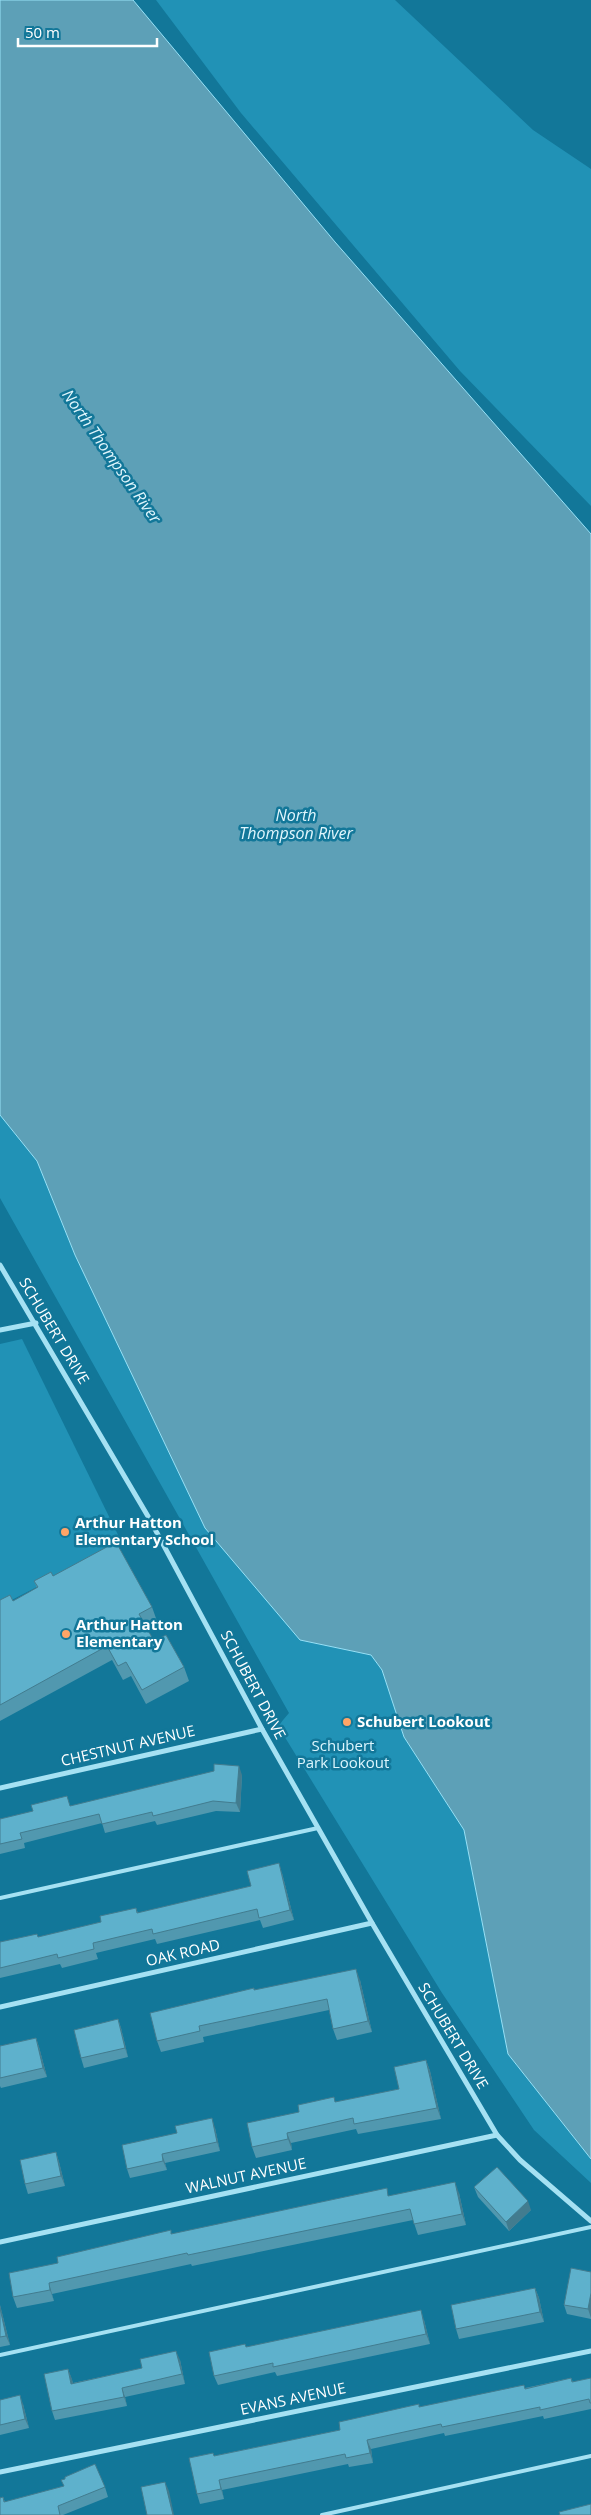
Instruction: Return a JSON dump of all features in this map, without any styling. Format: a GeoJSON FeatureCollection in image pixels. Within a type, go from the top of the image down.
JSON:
{"type":"FeatureCollection","features":[{"type":"Feature","properties":{"kind":"street","name":"SCHUBERT DRIVE"},"geometry":{"type":"LineString","coordinates":[[0,1265],[150,1518],[262,1729],[372,1923],[497,2135],[520,2160],[591,2221]]}},
{"type":"Feature","properties":{"kind":"street"},"geometry":{"type":"LineString","coordinates":[[0,1330],[36,1323]]}},
{"type":"Feature","properties":{"kind":"street","name":"CHESTNUT AVENUE"},"geometry":{"type":"LineString","coordinates":[[0,1788],[262,1729]]}},
{"type":"Feature","properties":{"kind":"street","name":"OAK ROAD"},"geometry":{"type":"LineString","coordinates":[[0,2007],[372,1923]]}},
{"type":"Feature","properties":{"kind":"street","name":"WALNUT AVENUE"},"geometry":{"type":"LineString","coordinates":[[0,2242],[497,2135]]}},
{"type":"Feature","properties":{"kind":"street","name":"EVANS AVENUE"},"geometry":{"type":"LineString","coordinates":[[0,2472],[591,2351]]}},
{"type":"Feature","properties":{"kind":"lane"},"geometry":{"type":"LineString","coordinates":[[0,1898],[318,1828]]}},
{"type":"Feature","properties":{"kind":"lane"},"geometry":{"type":"LineString","coordinates":[[0,2355],[591,2227]]}},
{"type":"Feature","properties":{"kind":"lane"},"geometry":{"type":"LineString","coordinates":[[322,2515],[591,2456]]}},
{"type":"Feature","properties":{"kind":"green space"},"geometry":{"type":"Polygon","coordinates":[[[156,0],[395,0],[533,130],[591,169],[591,506],[460,371],[241,113],[156,0]]]}},
{"type":"Feature","properties":{"kind":"green space","name":"Schubert Park Lookout"},"geometry":{"type":"Polygon","coordinates":[[[0,1115],[37,1161],[75,1255],[113,1335],[300,1640],[371,1655],[382,1670],[404,1737],[464,1830],[508,2054],[591,2159],[591,2183],[534,2130],[442,1993],[278,1726],[289,1713],[0,1198],[0,1115]]]}},
{"type":"Feature","properties":{"kind":"green space"},"geometry":{"type":"Polygon","coordinates":[[[22,1339],[122,1543],[0,1606],[0,1344],[22,1339]]]}},
{"type":"Feature","properties":{"kind":"water","name":"North Thompson River"},"geometry":{"type":"Polygon","coordinates":[[[0,0],[133,0],[335,242],[591,534],[591,2159],[508,2054],[464,1830],[404,1737],[382,1670],[371,1655],[300,1640],[205,1528],[75,1255],[37,1161],[0,1115],[0,0]]]}},
{"type":"Feature","properties":{"kind":"building","name":"Arthur Hatton Elementary"},"geometry":{"type":"Polygon","coordinates":[[[116,1542],[152,1607],[139,1614],[154,1641],[166,1635],[184,1667],[142,1690],[126,1662],[118,1666],[107,1646],[0,1705],[0,1600],[10,1595],[13,1601],[38,1587],[34,1581],[51,1572],[53,1576],[116,1542]]]}},
{"type":"Feature","properties":{"kind":"building"},"geometry":{"type":"Polygon","coordinates":[[[214,1764],[239,1766],[236,1803],[213,1801],[153,1816],[152,1812],[102,1824],[99,1814],[20,1833],[22,1839],[0,1844],[0,1819],[33,1811],[31,1805],[67,1796],[70,1806],[214,1771],[214,1764]]]}},
{"type":"Feature","properties":{"kind":"building"},"geometry":{"type":"Polygon","coordinates":[[[279,1863],[290,1910],[259,1918],[257,1909],[153,1934],[152,1929],[93,1943],[94,1949],[58,1958],[57,1954],[0,1968],[0,1942],[37,1934],[38,1937],[101,1922],[100,1916],[136,1908],[137,1913],[251,1886],[247,1871],[279,1863]]]}},
{"type":"Feature","properties":{"kind":"building"},"geometry":{"type":"Polygon","coordinates":[[[356,1969],[368,2021],[333,2029],[327,1999],[199,2026],[200,2031],[157,2041],[150,2013],[254,1988],[254,1990],[356,1969]]]}},
{"type":"Feature","properties":{"kind":"building"},"geometry":{"type":"Polygon","coordinates":[[[118,2019],[125,2048],[81,2058],[74,2030],[118,2019]]]}},
{"type":"Feature","properties":{"kind":"building"},"geometry":{"type":"Polygon","coordinates":[[[36,2038],[43,2068],[0,2078],[0,2046],[36,2038]]]}},
{"type":"Feature","properties":{"kind":"building"},"geometry":{"type":"Polygon","coordinates":[[[426,2060],[437,2108],[354,2124],[353,2118],[287,2133],[288,2139],[252,2147],[247,2123],[299,2112],[298,2105],[334,2097],[335,2102],[399,2089],[394,2067],[426,2060]]]}},
{"type":"Feature","properties":{"kind":"building"},"geometry":{"type":"Polygon","coordinates":[[[212,2118],[217,2142],[162,2154],[163,2161],[127,2169],[122,2145],[177,2133],[175,2126],[212,2118]]]}},
{"type":"Feature","properties":{"kind":"building"},"geometry":{"type":"Polygon","coordinates":[[[56,2152],[61,2176],[25,2184],[20,2160],[56,2152]]]}},
{"type":"Feature","properties":{"kind":"building"},"geometry":{"type":"Polygon","coordinates":[[[497,2167],[528,2201],[506,2222],[474,2187],[497,2167]]]}},
{"type":"Feature","properties":{"kind":"building"},"geometry":{"type":"Polygon","coordinates":[[[455,2182],[462,2214],[414,2224],[410,2209],[188,2255],[187,2253],[49,2283],[50,2290],[13,2297],[9,2273],[58,2263],[57,2257],[171,2230],[171,2234],[387,2188],[388,2196],[455,2182]]]}},
{"type":"Feature","properties":{"kind":"building"},"geometry":{"type":"Polygon","coordinates":[[[571,2268],[591,2272],[591,2293],[588,2309],[564,2305],[571,2268]]]}},
{"type":"Feature","properties":{"kind":"building"},"geometry":{"type":"Polygon","coordinates":[[[535,2288],[540,2312],[456,2329],[451,2305],[535,2288]]]}},
{"type":"Feature","properties":{"kind":"building"},"geometry":{"type":"Polygon","coordinates":[[[0,2308],[6,2336],[0,2337],[0,2308]]]}},
{"type":"Feature","properties":{"kind":"building"},"geometry":{"type":"Polygon","coordinates":[[[421,2310],[426,2334],[273,2367],[273,2363],[214,2376],[209,2352],[245,2344],[246,2347],[421,2310]]]}},
{"type":"Feature","properties":{"kind":"building"},"geometry":{"type":"Polygon","coordinates":[[[176,2351],[182,2374],[122,2388],[124,2397],[52,2411],[44,2374],[68,2369],[71,2384],[142,2368],[140,2359],[176,2351]]]}},
{"type":"Feature","properties":{"kind":"building"},"geometry":{"type":"Polygon","coordinates":[[[571,2378],[572,2382],[591,2378],[591,2403],[589,2399],[540,2410],[540,2407],[442,2427],[441,2424],[367,2440],[370,2453],[346,2458],[345,2454],[219,2480],[221,2489],[197,2494],[189,2458],[213,2453],[214,2456],[340,2430],[339,2422],[419,2404],[419,2407],[524,2385],[525,2389],[571,2378]]]}},
{"type":"Feature","properties":{"kind":"building"},"geometry":{"type":"Polygon","coordinates":[[[20,2395],[25,2419],[0,2425],[0,2400],[20,2395]]]}},
{"type":"Feature","properties":{"kind":"building"},"geometry":{"type":"Polygon","coordinates":[[[95,2464],[105,2487],[58,2506],[60,2515],[0,2515],[0,2498],[3,2497],[4,2502],[64,2486],[61,2480],[65,2479],[65,2477],[95,2464]]]}},
{"type":"Feature","properties":{"kind":"building"},"geometry":{"type":"Polygon","coordinates":[[[165,2482],[173,2515],[147,2515],[141,2487],[165,2482]]]}},
{"type":"Feature","properties":{"kind":"building"},"geometry":{"type":"Polygon","coordinates":[[[591,2504],[591,2515],[560,2515],[559,2512],[591,2504]]]}},
{"type":"Feature","properties":{"kind":"place","name":"Arthur Hatton Elementary School"},"geometry":{"type":"Point","coordinates":[65,1532]}},
{"type":"Feature","properties":{"kind":"place","name":"Arthur Hatton Elementary"},"geometry":{"type":"Point","coordinates":[66,1634]}},
{"type":"Feature","properties":{"kind":"place","name":"Schubert Lookout"},"geometry":{"type":"Point","coordinates":[347,1722]}}]}
